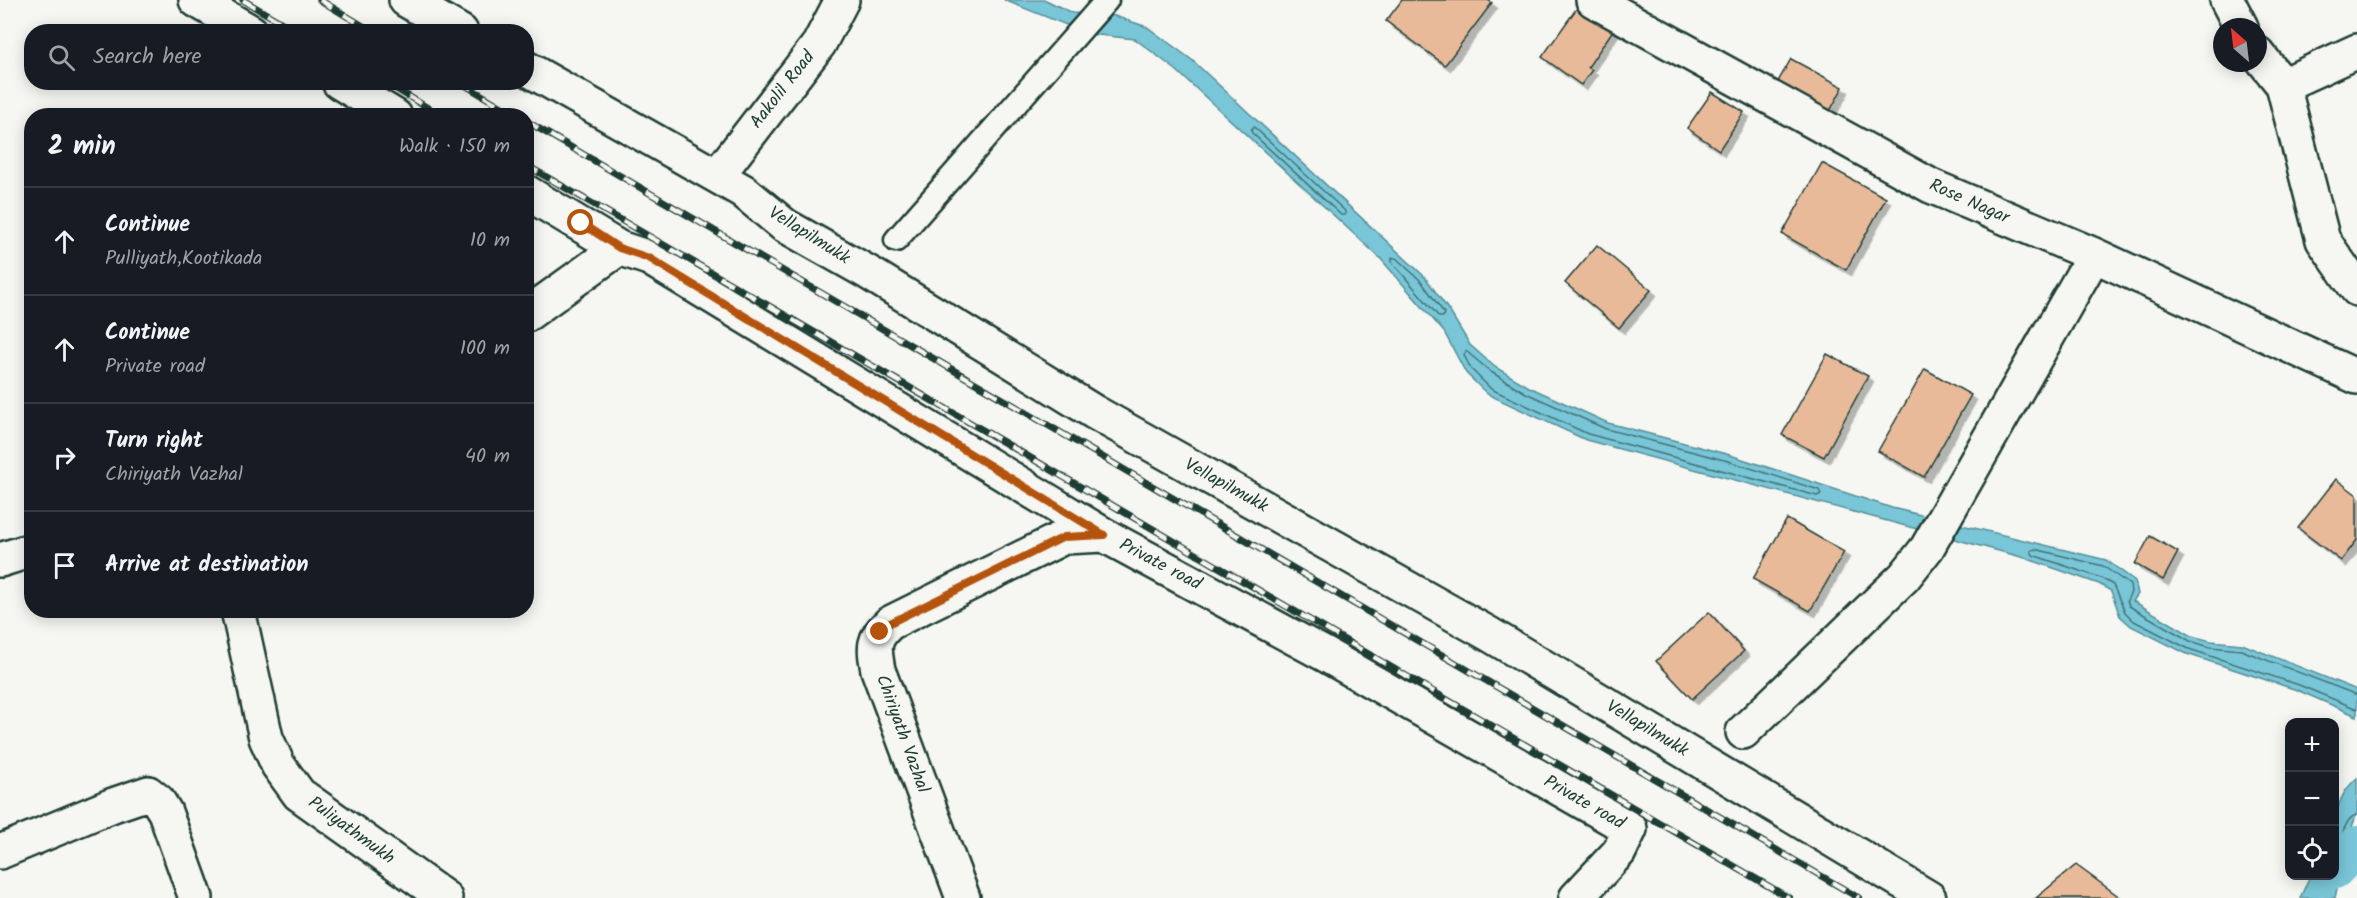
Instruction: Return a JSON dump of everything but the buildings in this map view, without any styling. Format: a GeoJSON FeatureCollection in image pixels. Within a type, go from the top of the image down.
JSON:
{"type":"FeatureCollection","features":[{"type":"Feature","properties":{"kind":"street"},"geometry":{"type":"LineString","coordinates":[[196,0],[237,24]]}},
{"type":"Feature","properties":{"kind":"street"},"geometry":{"type":"LineString","coordinates":[[406,0],[447,24]]}},
{"type":"Feature","properties":{"kind":"street","name":"Aakolil Road"},"geometry":{"type":"LineString","coordinates":[[717,176],[819,44],[842,0]]}},
{"type":"Feature","properties":{"kind":"street","name":"Rose Nagar"},"geometry":{"type":"LineString","coordinates":[[1593,0],[1931,186],[2094,255],[2357,377]]}},
{"type":"Feature","properties":{"kind":"street"},"geometry":{"type":"LineString","coordinates":[[2227,0],[2236,18]]}},
{"type":"Feature","properties":{"kind":"street"},"geometry":{"type":"LineString","coordinates":[[2283,85],[2357,51]]}},
{"type":"Feature","properties":{"kind":"street"},"geometry":{"type":"LineString","coordinates":[[2267,65],[2283,85],[2323,240],[2357,289]]}},
{"type":"Feature","properties":{"kind":"street","name":"Vellapilmukk"},"geometry":{"type":"LineString","coordinates":[[534,73],[743,190],[784,225],[869,273],[1094,412],[1489,634],[1929,898]]}},
{"type":"Feature","properties":{"kind":"street"},"geometry":{"type":"LineString","coordinates":[[352,90],[382,108]]}},
{"type":"Feature","properties":{"kind":"street","name":"Private road"},"geometry":{"type":"LineString","coordinates":[[534,197],[619,248],[649,258],[1104,535],[1326,655],[1630,830],[1619,852],[1576,898]]}},
{"type":"Feature","properties":{"kind":"street"},"geometry":{"type":"LineString","coordinates":[[534,309],[619,248]]}},
{"type":"Feature","properties":{"kind":"street"},"geometry":{"type":"LineString","coordinates":[[1743,732],[1904,577],[1927,548],[2094,255]]}},
{"type":"Feature","properties":{"kind":"street","name":"Chiriyath Vazhal"},"geometry":{"type":"LineString","coordinates":[[963,898],[878,670],[874,648],[880,632],[890,623],[1064,537],[1104,535]]}},
{"type":"Feature","properties":{"kind":"street"},"geometry":{"type":"LineString","coordinates":[[0,560],[24,552]]}},
{"type":"Feature","properties":{"kind":"street","name":"Puliyathmukh"},"geometry":{"type":"LineString","coordinates":[[240,618],[266,738],[278,765],[299,794],[445,898]]}},
{"type":"Feature","properties":{"kind":"street"},"geometry":{"type":"LineString","coordinates":[[0,852],[113,805],[148,793],[158,801],[165,812],[196,898]]}},
{"type":"Feature","properties":{"kind":"lane"},"geometry":{"type":"LineString","coordinates":[[896,240],[1107,0]]}},
{"type":"Feature","properties":{"kind":"water"},"geometry":{"type":"Polygon","coordinates":[[[1004,0],[1046,0],[1072,13],[1109,14],[1147,27],[1192,60],[1425,277],[1470,345],[1495,367],[1529,387],[1608,423],[1730,455],[1892,508],[2106,560],[2135,581],[2138,594],[2133,601],[2192,636],[2211,641],[2242,644],[2357,690],[2357,716],[2297,690],[2187,654],[2131,626],[2120,616],[2111,591],[2099,584],[2025,558],[1586,440],[1487,394],[1466,373],[1444,332],[1380,258],[1176,70],[1135,39],[1089,34],[1004,0]]]}},
{"type":"Feature","properties":{"kind":"water"},"geometry":{"type":"Polygon","coordinates":[[[2357,778],[2357,813],[2347,841],[2339,879],[2339,805],[2348,788],[2357,778]]]}},
{"type":"Feature","properties":{"kind":"water"},"geometry":{"type":"Polygon","coordinates":[[[2308,880],[2339,880],[2335,898],[2300,898],[2308,880]]]}},
{"type":"Feature","properties":{"kind":"waterway"},"geometry":{"type":"LineString","coordinates":[[2339,864],[2357,846]]}},
{"type":"Feature","properties":{"kind":"railway"},"geometry":{"type":"LineString","coordinates":[[243,0],[284,24]]}},
{"type":"Feature","properties":{"kind":"railway"},"geometry":{"type":"LineString","coordinates":[[320,0],[360,24]]}},
{"type":"Feature","properties":{"kind":"railway"},"geometry":{"type":"LineString","coordinates":[[398,90],[428,108]]}},
{"type":"Feature","properties":{"kind":"railway"},"geometry":{"type":"LineString","coordinates":[[473,90],[504,108]]}},
{"type":"Feature","properties":{"kind":"railway"},"geometry":{"type":"LineString","coordinates":[[534,126],[1859,898]]}},
{"type":"Feature","properties":{"kind":"railway"},"geometry":{"type":"LineString","coordinates":[[534,170],[1789,898]]}},
{"type":"Feature","properties":{"kind":"route"},"geometry":{"type":"LineString","coordinates":[[581,223],[619,248],[649,258],[1104,535],[1064,537],[890,623],[880,632]]}}]}
